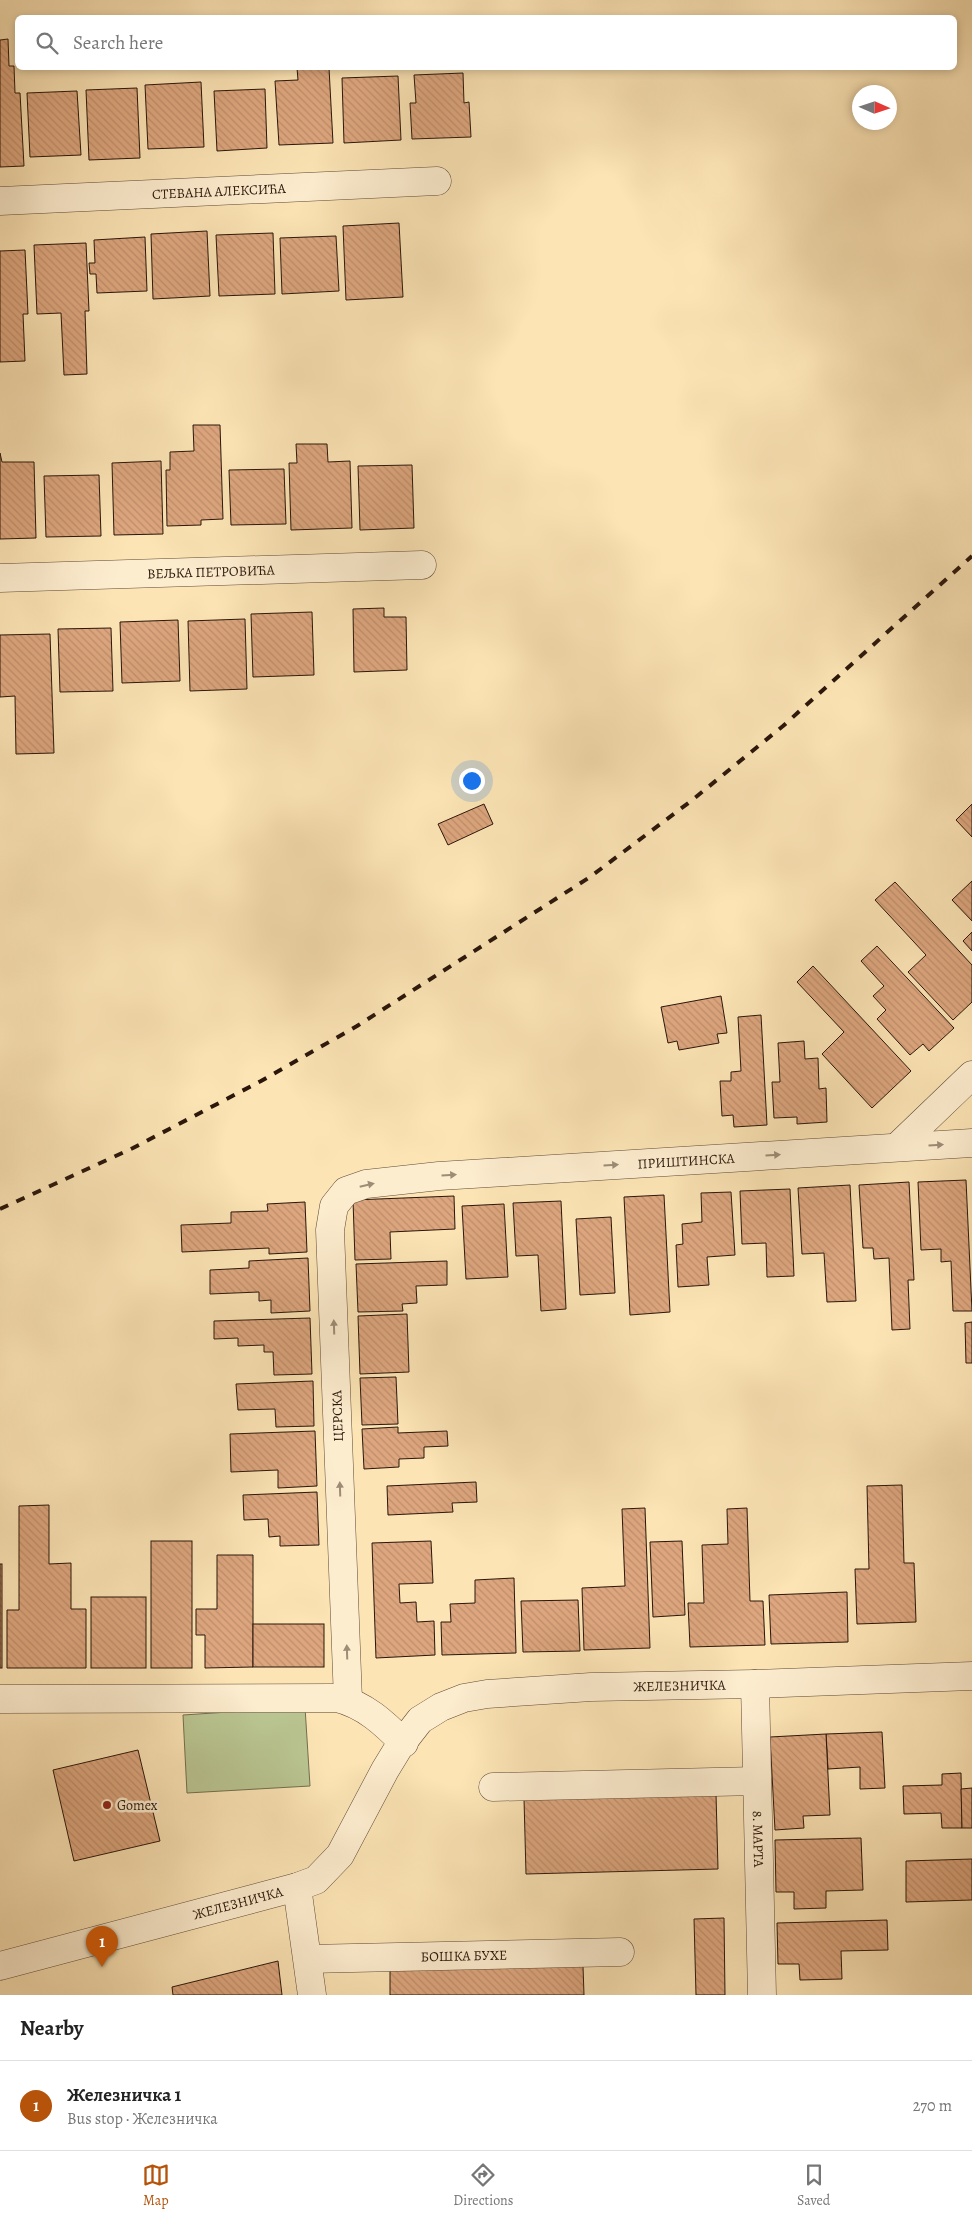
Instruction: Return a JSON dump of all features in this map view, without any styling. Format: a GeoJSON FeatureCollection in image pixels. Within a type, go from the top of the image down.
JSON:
{"type":"FeatureCollection","features":[{"type":"Feature","properties":{"kind":"street","name":"СТЕВАНА АЛЕКСИЋА"},"geometry":{"type":"LineString","coordinates":[[0,201],[437,181]]}},
{"type":"Feature","properties":{"kind":"street","name":"ВЕЉКА ПЕТРОВИЋА"},"geometry":{"type":"LineString","coordinates":[[0,578],[422,565]]}},
{"type":"Feature","properties":{"kind":"street"},"geometry":{"type":"LineString","coordinates":[[897,1147],[972,1076]]}},
{"type":"Feature","properties":{"kind":"street","name":"ПРИШТИНСКА"},"geometry":{"type":"LineString","coordinates":[[400,1180],[972,1143]]}},
{"type":"Feature","properties":{"kind":"street","name":"ЦЕРСКА"},"geometry":{"type":"LineString","coordinates":[[348,1700],[330,1230],[334,1206],[346,1191],[366,1184],[400,1180]]}},
{"type":"Feature","properties":{"kind":"street","name":"ЖЕЛЕЗНИЧКА"},"geometry":{"type":"LineString","coordinates":[[0,1966],[297,1887],[316,1880],[340,1854],[385,1770],[420,1720],[441,1707],[464,1698],[487,1694],[590,1687],[755,1684],[972,1676]]}},
{"type":"Feature","properties":{"kind":"street","name":"8. МАРТА"},"geometry":{"type":"LineString","coordinates":[[755,1684],[762,1995]]}},
{"type":"Feature","properties":{"kind":"street"},"geometry":{"type":"LineString","coordinates":[[0,1699],[337,1698],[348,1700],[372,1713],[404,1743]]}},
{"type":"Feature","properties":{"kind":"street"},"geometry":{"type":"LineString","coordinates":[[492,1787],[758,1781]]}},
{"type":"Feature","properties":{"kind":"street"},"geometry":{"type":"LineString","coordinates":[[297,1887],[312,1995]]}},
{"type":"Feature","properties":{"kind":"street","name":"БОШКА БУХЕ"},"geometry":{"type":"LineString","coordinates":[[308,1959],[620,1952]]}},
{"type":"Feature","properties":{"kind":"green space"},"geometry":{"type":"Polygon","coordinates":[[[305,1707],[310,1786],[187,1793],[183,1715],[305,1707]]]}},
{"type":"Feature","properties":{"kind":"building"},"geometry":{"type":"Polygon","coordinates":[[[8,39],[9,66],[14,66],[15,93],[20,93],[24,166],[0,167],[0,40],[8,39]]]}},
{"type":"Feature","properties":{"kind":"building"},"geometry":{"type":"Polygon","coordinates":[[[297,70],[329,70],[333,143],[279,145],[275,81],[298,80],[297,70]]]}},
{"type":"Feature","properties":{"kind":"building"},"geometry":{"type":"Polygon","coordinates":[[[463,73],[464,103],[469,102],[471,137],[412,139],[410,103],[416,103],[414,75],[463,73]]]}},
{"type":"Feature","properties":{"kind":"building"},"geometry":{"type":"Polygon","coordinates":[[[398,76],[401,140],[344,143],[342,78],[398,76]]]}},
{"type":"Feature","properties":{"kind":"building"},"geometry":{"type":"Polygon","coordinates":[[[201,82],[204,147],[148,149],[145,85],[201,82]]]}},
{"type":"Feature","properties":{"kind":"building"},"geometry":{"type":"Polygon","coordinates":[[[137,88],[140,158],[89,160],[86,90],[137,88]]]}},
{"type":"Feature","properties":{"kind":"building"},"geometry":{"type":"Polygon","coordinates":[[[265,89],[267,148],[217,151],[214,91],[265,89]]]}},
{"type":"Feature","properties":{"kind":"building"},"geometry":{"type":"Polygon","coordinates":[[[77,91],[81,155],[30,157],[27,93],[77,91]]]}},
{"type":"Feature","properties":{"kind":"building"},"geometry":{"type":"Polygon","coordinates":[[[399,223],[403,297],[346,300],[343,226],[399,223]]]}},
{"type":"Feature","properties":{"kind":"building"},"geometry":{"type":"Polygon","coordinates":[[[207,231],[210,296],[153,299],[151,234],[207,231]]]}},
{"type":"Feature","properties":{"kind":"building"},"geometry":{"type":"Polygon","coordinates":[[[273,233],[275,294],[219,296],[216,235],[273,233]]]}},
{"type":"Feature","properties":{"kind":"building"},"geometry":{"type":"Polygon","coordinates":[[[336,236],[339,291],[282,294],[280,238],[336,236]]]}},
{"type":"Feature","properties":{"kind":"building"},"geometry":{"type":"Polygon","coordinates":[[[145,237],[147,291],[97,293],[96,274],[90,274],[89,263],[95,263],[94,240],[145,237]]]}},
{"type":"Feature","properties":{"kind":"building"},"geometry":{"type":"Polygon","coordinates":[[[86,243],[89,311],[85,311],[87,374],[64,375],[61,313],[37,314],[34,245],[86,243]]]}},
{"type":"Feature","properties":{"kind":"building"},"geometry":{"type":"Polygon","coordinates":[[[25,250],[28,314],[23,314],[25,361],[0,362],[0,251],[25,250]]]}},
{"type":"Feature","properties":{"kind":"building"},"geometry":{"type":"Polygon","coordinates":[[[193,425],[220,425],[223,519],[201,520],[201,525],[167,526],[166,470],[170,470],[170,452],[194,451],[193,425]]]}},
{"type":"Feature","properties":{"kind":"building"},"geometry":{"type":"Polygon","coordinates":[[[296,444],[327,444],[328,462],[350,461],[352,528],[291,530],[289,463],[297,463],[296,444]]]}},
{"type":"Feature","properties":{"kind":"building"},"geometry":{"type":"Polygon","coordinates":[[[0,453],[2,462],[34,462],[36,538],[0,539],[0,453]]]}},
{"type":"Feature","properties":{"kind":"building"},"geometry":{"type":"Polygon","coordinates":[[[161,461],[163,534],[114,535],[112,463],[161,461]]]}},
{"type":"Feature","properties":{"kind":"building"},"geometry":{"type":"Polygon","coordinates":[[[412,465],[414,528],[360,530],[358,466],[412,465]]]}},
{"type":"Feature","properties":{"kind":"building"},"geometry":{"type":"Polygon","coordinates":[[[284,469],[286,524],[231,525],[229,470],[284,469]]]}},
{"type":"Feature","properties":{"kind":"building"},"geometry":{"type":"Polygon","coordinates":[[[99,475],[101,536],[46,537],[44,476],[99,475]]]}},
{"type":"Feature","properties":{"kind":"building"},"geometry":{"type":"Polygon","coordinates":[[[384,608],[384,617],[406,617],[407,670],[354,672],[353,609],[384,608]]]}},
{"type":"Feature","properties":{"kind":"building"},"geometry":{"type":"Polygon","coordinates":[[[312,612],[314,675],[253,677],[251,614],[312,612]]]}},
{"type":"Feature","properties":{"kind":"building"},"geometry":{"type":"Polygon","coordinates":[[[245,619],[247,689],[190,691],[188,621],[245,619]]]}},
{"type":"Feature","properties":{"kind":"building"},"geometry":{"type":"Polygon","coordinates":[[[178,620],[180,681],[122,683],[120,622],[178,620]]]}},
{"type":"Feature","properties":{"kind":"building"},"geometry":{"type":"Polygon","coordinates":[[[111,628],[113,691],[60,692],[58,629],[111,628]]]}},
{"type":"Feature","properties":{"kind":"building"},"geometry":{"type":"Polygon","coordinates":[[[50,634],[54,753],[16,754],[15,696],[0,697],[0,635],[50,634]]]}},
{"type":"Feature","properties":{"kind":"building"},"geometry":{"type":"Polygon","coordinates":[[[484,804],[493,824],[448,845],[438,824],[484,804]]]}},
{"type":"Feature","properties":{"kind":"building"},"geometry":{"type":"Polygon","coordinates":[[[972,804],[972,837],[956,820],[972,804]]]}},
{"type":"Feature","properties":{"kind":"building"},"geometry":{"type":"Polygon","coordinates":[[[972,881],[972,921],[952,900],[972,881]]]}},
{"type":"Feature","properties":{"kind":"building"},"geometry":{"type":"Polygon","coordinates":[[[895,882],[972,965],[972,1002],[953,1020],[908,972],[926,955],[875,900],[895,882]]]}},
{"type":"Feature","properties":{"kind":"building"},"geometry":{"type":"Polygon","coordinates":[[[972,932],[972,951],[963,941],[972,932]]]}},
{"type":"Feature","properties":{"kind":"building"},"geometry":{"type":"Polygon","coordinates":[[[877,946],[954,1028],[929,1051],[923,1044],[910,1055],[877,1019],[886,1010],[873,996],[884,986],[861,961],[877,946]]]}},
{"type":"Feature","properties":{"kind":"building"},"geometry":{"type":"Polygon","coordinates":[[[813,966],[911,1071],[872,1108],[822,1054],[844,1032],[797,982],[813,966]]]}},
{"type":"Feature","properties":{"kind":"building"},"geometry":{"type":"Polygon","coordinates":[[[721,996],[727,1033],[717,1034],[719,1043],[679,1050],[677,1041],[668,1043],[661,1007],[721,996]]]}},
{"type":"Feature","properties":{"kind":"building"},"geometry":{"type":"Polygon","coordinates":[[[761,1015],[767,1125],[734,1127],[733,1115],[722,1116],[720,1081],[731,1081],[731,1072],[741,1071],[738,1017],[761,1015]]]}},
{"type":"Feature","properties":{"kind":"building"},"geometry":{"type":"Polygon","coordinates":[[[804,1041],[805,1059],[818,1058],[819,1089],[826,1088],[827,1122],[797,1124],[797,1117],[774,1118],[772,1082],[780,1082],[778,1043],[804,1041]]]}},
{"type":"Feature","properties":{"kind":"building"},"geometry":{"type":"Polygon","coordinates":[[[966,1180],[972,1311],[953,1311],[951,1261],[941,1262],[941,1249],[921,1250],[918,1182],[966,1180]]]}},
{"type":"Feature","properties":{"kind":"building"},"geometry":{"type":"Polygon","coordinates":[[[909,1182],[914,1280],[908,1280],[910,1329],[892,1330],[889,1258],[874,1259],[873,1248],[863,1248],[859,1185],[909,1182]]]}},
{"type":"Feature","properties":{"kind":"building"},"geometry":{"type":"Polygon","coordinates":[[[850,1185],[856,1301],[827,1302],[824,1253],[802,1254],[798,1188],[850,1185]]]}},
{"type":"Feature","properties":{"kind":"building"},"geometry":{"type":"Polygon","coordinates":[[[790,1189],[794,1276],[767,1277],[766,1243],[742,1244],[740,1191],[790,1189]]]}},
{"type":"Feature","properties":{"kind":"building"},"geometry":{"type":"Polygon","coordinates":[[[731,1192],[735,1255],[707,1257],[709,1285],[678,1287],[676,1245],[683,1244],[682,1224],[702,1222],[701,1193],[731,1192]]]}},
{"type":"Feature","properties":{"kind":"building"},"geometry":{"type":"Polygon","coordinates":[[[664,1195],[670,1312],[630,1315],[624,1197],[664,1195]]]}},
{"type":"Feature","properties":{"kind":"building"},"geometry":{"type":"Polygon","coordinates":[[[454,1196],[455,1229],[390,1232],[391,1259],[355,1260],[353,1200],[454,1196]]]}},
{"type":"Feature","properties":{"kind":"building"},"geometry":{"type":"Polygon","coordinates":[[[561,1201],[566,1309],[541,1311],[538,1255],[516,1256],[513,1203],[561,1201]]]}},
{"type":"Feature","properties":{"kind":"building"},"geometry":{"type":"Polygon","coordinates":[[[305,1202],[307,1252],[269,1254],[269,1248],[182,1252],[181,1225],[231,1223],[231,1212],[268,1211],[267,1204],[305,1202]]]}},
{"type":"Feature","properties":{"kind":"building"},"geometry":{"type":"Polygon","coordinates":[[[504,1204],[508,1277],[466,1279],[462,1206],[504,1204]]]}},
{"type":"Feature","properties":{"kind":"building"},"geometry":{"type":"Polygon","coordinates":[[[611,1217],[615,1293],[580,1295],[576,1219],[611,1217]]]}},
{"type":"Feature","properties":{"kind":"building"},"geometry":{"type":"Polygon","coordinates":[[[308,1258],[310,1311],[271,1313],[271,1300],[259,1301],[259,1292],[210,1294],[210,1270],[249,1268],[249,1261],[308,1258]]]}},
{"type":"Feature","properties":{"kind":"building"},"geometry":{"type":"Polygon","coordinates":[[[447,1261],[447,1285],[416,1286],[417,1303],[402,1304],[403,1311],[358,1312],[356,1264],[447,1261]]]}},
{"type":"Feature","properties":{"kind":"building"},"geometry":{"type":"Polygon","coordinates":[[[407,1314],[409,1372],[360,1374],[358,1316],[407,1314]]]}},
{"type":"Feature","properties":{"kind":"building"},"geometry":{"type":"Polygon","coordinates":[[[310,1318],[312,1374],[274,1375],[273,1352],[264,1352],[264,1345],[238,1346],[238,1338],[214,1339],[214,1321],[310,1318]]]}},
{"type":"Feature","properties":{"kind":"building"},"geometry":{"type":"Polygon","coordinates":[[[972,1322],[972,1363],[966,1363],[965,1323],[972,1322]]]}},
{"type":"Feature","properties":{"kind":"building"},"geometry":{"type":"Polygon","coordinates":[[[396,1377],[398,1424],[362,1425],[360,1378],[396,1377]]]}},
{"type":"Feature","properties":{"kind":"building"},"geometry":{"type":"Polygon","coordinates":[[[313,1381],[314,1426],[276,1427],[275,1409],[238,1410],[236,1384],[313,1381]]]}},
{"type":"Feature","properties":{"kind":"building"},"geometry":{"type":"Polygon","coordinates":[[[398,1427],[398,1433],[447,1431],[448,1446],[424,1447],[424,1458],[399,1459],[399,1467],[364,1469],[362,1429],[398,1427]]]}},
{"type":"Feature","properties":{"kind":"building"},"geometry":{"type":"Polygon","coordinates":[[[315,1431],[317,1486],[278,1488],[278,1470],[231,1472],[230,1434],[315,1431]]]}},
{"type":"Feature","properties":{"kind":"building"},"geometry":{"type":"Polygon","coordinates":[[[476,1482],[477,1502],[452,1503],[453,1512],[388,1515],[387,1486],[476,1482]]]}},
{"type":"Feature","properties":{"kind":"building"},"geometry":{"type":"Polygon","coordinates":[[[902,1485],[904,1563],[914,1563],[916,1622],[857,1624],[855,1569],[869,1569],[867,1486],[902,1485]]]}},
{"type":"Feature","properties":{"kind":"building"},"geometry":{"type":"Polygon","coordinates":[[[317,1492],[319,1545],[280,1546],[280,1536],[269,1537],[268,1519],[244,1520],[243,1495],[317,1492]]]}},
{"type":"Feature","properties":{"kind":"building"},"geometry":{"type":"Polygon","coordinates":[[[49,1505],[49,1564],[71,1563],[71,1609],[86,1609],[86,1668],[7,1668],[7,1610],[19,1610],[19,1506],[49,1505]]]}},
{"type":"Feature","properties":{"kind":"building"},"geometry":{"type":"Polygon","coordinates":[[[645,1508],[650,1648],[584,1650],[582,1588],[625,1586],[622,1509],[645,1508]]]}},
{"type":"Feature","properties":{"kind":"building"},"geometry":{"type":"Polygon","coordinates":[[[747,1508],[750,1601],[763,1601],[765,1645],[690,1647],[688,1603],[704,1603],[702,1545],[728,1544],[727,1509],[747,1508]]]}},
{"type":"Feature","properties":{"kind":"building"},"geometry":{"type":"Polygon","coordinates":[[[151,1541],[192,1541],[192,1668],[151,1668],[151,1541]]]}},
{"type":"Feature","properties":{"kind":"building"},"geometry":{"type":"Polygon","coordinates":[[[431,1541],[433,1583],[399,1584],[400,1603],[416,1602],[417,1622],[434,1621],[435,1655],[376,1658],[372,1543],[431,1541]]]}},
{"type":"Feature","properties":{"kind":"building"},"geometry":{"type":"Polygon","coordinates":[[[682,1541],[685,1615],[653,1617],[650,1542],[682,1541]]]}},
{"type":"Feature","properties":{"kind":"building"},"geometry":{"type":"Polygon","coordinates":[[[217,1555],[253,1555],[253,1667],[205,1668],[205,1635],[196,1635],[196,1609],[217,1609],[217,1555]]]}},
{"type":"Feature","properties":{"kind":"building"},"geometry":{"type":"Polygon","coordinates":[[[0,1564],[2,1564],[2,1668],[0,1668],[0,1564]]]}},
{"type":"Feature","properties":{"kind":"building"},"geometry":{"type":"Polygon","coordinates":[[[514,1578],[516,1653],[442,1655],[441,1622],[451,1622],[450,1604],[475,1603],[475,1580],[514,1578]]]}},
{"type":"Feature","properties":{"kind":"building"},"geometry":{"type":"Polygon","coordinates":[[[847,1592],[848,1642],[771,1644],[769,1595],[847,1592]]]}},
{"type":"Feature","properties":{"kind":"building"},"geometry":{"type":"Polygon","coordinates":[[[91,1597],[146,1597],[146,1668],[91,1668],[91,1597]]]}},
{"type":"Feature","properties":{"kind":"building"},"geometry":{"type":"Polygon","coordinates":[[[578,1600],[580,1651],[523,1652],[521,1601],[578,1600]]]}},
{"type":"Feature","properties":{"kind":"building"},"geometry":{"type":"Polygon","coordinates":[[[253,1624],[324,1624],[324,1667],[253,1667],[253,1624]]]}},
{"type":"Feature","properties":{"kind":"building"},"geometry":{"type":"Polygon","coordinates":[[[882,1732],[885,1788],[860,1789],[860,1767],[828,1769],[826,1734],[882,1732]]]}},
{"type":"Feature","properties":{"kind":"building"},"geometry":{"type":"Polygon","coordinates":[[[826,1734],[830,1815],[803,1816],[804,1828],[775,1830],[770,1737],[826,1734]]]}},
{"type":"Feature","properties":{"kind":"building"},"geometry":{"type":"Polygon","coordinates":[[[138,1750],[160,1841],[74,1861],[53,1770],[138,1750]]]}},
{"type":"Feature","properties":{"kind":"building"},"geometry":{"type":"Polygon","coordinates":[[[961,1773],[962,1828],[942,1828],[941,1813],[904,1814],[903,1786],[942,1785],[942,1774],[961,1773]]]}},
{"type":"Feature","properties":{"kind":"building"},"geometry":{"type":"Polygon","coordinates":[[[972,1788],[972,1828],[962,1828],[961,1789],[972,1788]]]}},
{"type":"Feature","properties":{"kind":"building"},"geometry":{"type":"Polygon","coordinates":[[[716,1794],[718,1869],[526,1874],[524,1799],[716,1794]]]}},
{"type":"Feature","properties":{"kind":"building"},"geometry":{"type":"Polygon","coordinates":[[[861,1838],[863,1890],[826,1891],[826,1908],[794,1909],[794,1892],[776,1892],[775,1840],[861,1838]]]}},
{"type":"Feature","properties":{"kind":"building"},"geometry":{"type":"Polygon","coordinates":[[[972,1859],[972,1900],[906,1902],[906,1861],[972,1859]]]}},
{"type":"Feature","properties":{"kind":"building"},"geometry":{"type":"Polygon","coordinates":[[[724,1918],[725,1995],[696,1995],[694,1919],[724,1918]]]}},
{"type":"Feature","properties":{"kind":"building"},"geometry":{"type":"Polygon","coordinates":[[[887,1920],[888,1950],[841,1951],[842,1979],[800,1980],[799,1964],[778,1964],[777,1923],[887,1920]]]}},
{"type":"Feature","properties":{"kind":"building"},"geometry":{"type":"Polygon","coordinates":[[[278,1961],[282,1995],[173,1995],[172,1987],[278,1961]]]}},
{"type":"Feature","properties":{"kind":"building"},"geometry":{"type":"Polygon","coordinates":[[[583,1966],[584,1995],[390,1995],[390,1969],[583,1966]]]}},
{"type":"Feature","properties":{"kind":"railway"},"geometry":{"type":"LineString","coordinates":[[0,1209],[133,1148],[261,1081],[357,1026],[590,877],[691,801],[783,726],[972,556]]}},
{"type":"Feature","properties":{"kind":"place","name":"Gomex"},"geometry":{"type":"Point","coordinates":[107,1805]}},
{"type":"Feature","properties":{"kind":"place","name":"Железничка 1"},"geometry":{"type":"Point","coordinates":[102,1967]}}]}
